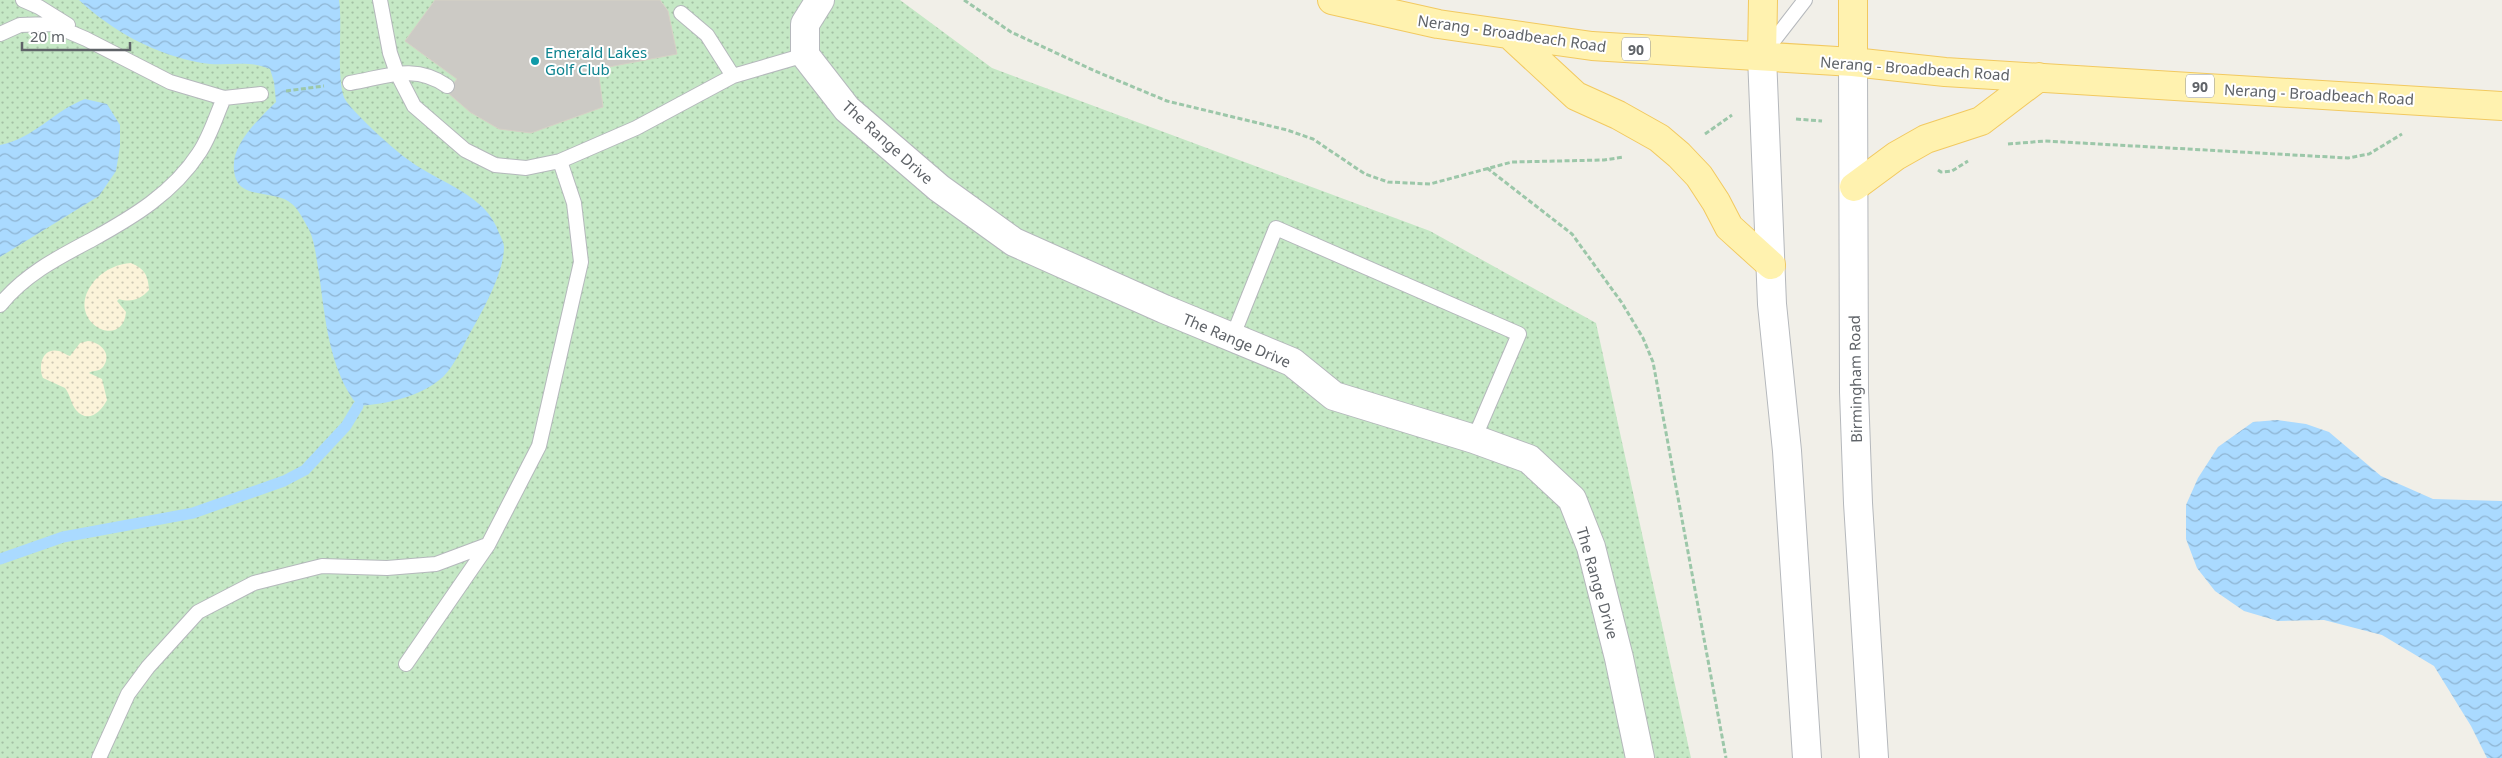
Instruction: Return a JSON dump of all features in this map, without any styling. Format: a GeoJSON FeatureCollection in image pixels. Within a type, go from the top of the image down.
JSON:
{"type":"FeatureCollection","features":[{"type":"Feature","properties":{"kind":"main road","name":"Nerang - Broadbeach Road"},"geometry":{"type":"LineString","coordinates":[[1332,0],[1438,24],[1592,46],[1853,62],[1945,72],[2502,106]]}},
{"type":"Feature","properties":{"kind":"main road"},"geometry":{"type":"LineString","coordinates":[[1762,56],[1763,0]]}},
{"type":"Feature","properties":{"kind":"main road","name":"Birmingham Road"},"geometry":{"type":"LineString","coordinates":[[1853,0],[1853,62]]}},
{"type":"Feature","properties":{"kind":"main road"},"geometry":{"type":"LineString","coordinates":[[1510,35],[1576,96],[1618,115],[1658,138],[1679,155],[1699,176],[1729,227],[1771,265]]}},
{"type":"Feature","properties":{"kind":"main road"},"geometry":{"type":"LineString","coordinates":[[1854,187],[1896,156],[1926,139],[1981,121],[2039,77]]}},
{"type":"Feature","properties":{"kind":"street"},"geometry":{"type":"LineString","coordinates":[[805,55],[805,24],[820,0]]}},
{"type":"Feature","properties":{"kind":"street","name":"The Range Drive"},"geometry":{"type":"LineString","coordinates":[[805,55],[846,109],[939,188],[1014,242],[1232,338],[1292,362],[1334,396],[1474,439],[1529,459],[1572,499],[1591,547],[1619,658],[1640,758]]}},
{"type":"Feature","properties":{"kind":"street"},"geometry":{"type":"LineString","coordinates":[[1762,56],[1772,304],[1787,451],[1807,758]]}},
{"type":"Feature","properties":{"kind":"street","name":"Birmingham Road"},"geometry":{"type":"LineString","coordinates":[[1853,62],[1854,392],[1858,503],[1874,758]]}},
{"type":"Feature","properties":{"kind":"lane"},"geometry":{"type":"LineString","coordinates":[[23,0],[62,21],[86,39]]}},
{"type":"Feature","properties":{"kind":"lane"},"geometry":{"type":"LineString","coordinates":[[380,0],[390,53],[397,73],[414,106],[465,150],[494,165],[526,168],[560,161],[636,128],[733,76],[805,55]]}},
{"type":"Feature","properties":{"kind":"lane"},"geometry":{"type":"LineString","coordinates":[[1762,56],[1806,0]]}},
{"type":"Feature","properties":{"kind":"lane"},"geometry":{"type":"LineString","coordinates":[[681,13],[708,35],[733,76]]}},
{"type":"Feature","properties":{"kind":"lane"},"geometry":{"type":"LineString","coordinates":[[0,34],[20,25],[51,24],[86,39],[170,82],[224,98],[260,94]]}},
{"type":"Feature","properties":{"kind":"lane"},"geometry":{"type":"LineString","coordinates":[[350,83],[397,73],[426,75],[447,86]]}},
{"type":"Feature","properties":{"kind":"lane"},"geometry":{"type":"LineString","coordinates":[[0,305],[11,291],[44,265],[151,204],[173,186],[199,153],[224,98]]}},
{"type":"Feature","properties":{"kind":"lane"},"geometry":{"type":"LineString","coordinates":[[406,664],[488,545],[539,446],[581,262],[574,203],[560,161]]}},
{"type":"Feature","properties":{"kind":"lane"},"geometry":{"type":"LineString","coordinates":[[1232,338],[1276,228],[1519,334],[1474,439]]}},
{"type":"Feature","properties":{"kind":"lane"},"geometry":{"type":"LineString","coordinates":[[99,758],[128,694],[148,667],[198,612],[254,583],[322,566],[387,568],[436,564],[488,545]]}},
{"type":"Feature","properties":{"kind":"path"},"geometry":{"type":"LineString","coordinates":[[964,0],[1011,32],[1095,71],[1167,101],[1287,130],[1313,139],[1365,174],[1388,182],[1430,184],[1512,162],[1604,160],[1632,155]]}},
{"type":"Feature","properties":{"kind":"path"},"geometry":{"type":"LineString","coordinates":[[260,94],[350,83]]}},
{"type":"Feature","properties":{"kind":"path"},"geometry":{"type":"LineString","coordinates":[[1697,140],[1733,114],[1853,124]]}},
{"type":"Feature","properties":{"kind":"path"},"geometry":{"type":"LineString","coordinates":[[2004,144],[2045,141],[2348,158],[2369,154],[2408,130]]}},
{"type":"Feature","properties":{"kind":"path"},"geometry":{"type":"LineString","coordinates":[[1935,164],[1942,172],[1946,173],[1975,157]]}},
{"type":"Feature","properties":{"kind":"path"},"geometry":{"type":"LineString","coordinates":[[1487,168],[1572,234],[1622,303],[1643,338],[1653,362],[1726,758]]}},
{"type":"Feature","properties":{"kind":"green space","name":"Emerald Lakes Golf Club"},"geometry":{"type":"Polygon","coordinates":[[[0,0],[900,0],[992,68],[1430,231],[1596,323],[1691,758],[0,758],[0,0]]]}},
{"type":"Feature","properties":{"kind":"sand"},"geometry":{"type":"Polygon","coordinates":[[[131,263],[145,273],[149,290],[143,296],[136,299],[128,301],[119,299],[117,301],[126,312],[122,324],[115,330],[105,330],[96,326],[88,318],[85,307],[87,294],[96,279],[104,272],[117,266],[131,263]]]}},
{"type":"Feature","properties":{"kind":"sand"},"geometry":{"type":"Polygon","coordinates":[[[88,341],[101,346],[106,353],[107,358],[103,367],[89,373],[102,379],[107,400],[94,415],[85,416],[76,410],[65,388],[43,378],[41,363],[49,352],[59,351],[70,356],[80,343],[88,341]]]}},
{"type":"Feature","properties":{"kind":"water"},"geometry":{"type":"Polygon","coordinates":[[[79,0],[339,0],[340,69],[346,101],[367,124],[403,156],[461,191],[484,209],[493,220],[504,247],[500,268],[491,292],[458,357],[443,377],[424,390],[403,398],[380,403],[358,406],[348,392],[334,360],[326,325],[315,249],[307,226],[292,204],[286,200],[253,192],[240,185],[236,179],[235,157],[239,146],[252,127],[276,102],[274,82],[270,69],[253,64],[202,63],[168,54],[152,48],[120,31],[79,0]]]}},
{"type":"Feature","properties":{"kind":"water"},"geometry":{"type":"Polygon","coordinates":[[[85,99],[107,104],[120,125],[120,146],[116,171],[99,196],[0,257],[0,145],[24,137],[63,110],[85,99]]]}},
{"type":"Feature","properties":{"kind":"water"},"geometry":{"type":"Polygon","coordinates":[[[2277,420],[2306,424],[2329,432],[2381,476],[2433,499],[2502,501],[2502,758],[2487,758],[2471,726],[2434,666],[2382,635],[2324,620],[2278,621],[2244,611],[2215,591],[2197,568],[2186,539],[2186,505],[2198,478],[2218,447],[2253,422],[2277,420]]]}},
{"type":"Feature","properties":{"kind":"building","name":"Emerald Lakes Golf Club"},"geometry":{"type":"Polygon","coordinates":[[[435,0],[660,0],[668,11],[677,54],[598,69],[603,107],[531,133],[499,129],[470,112],[447,92],[457,79],[405,41],[435,0]]]}},
{"type":"Feature","properties":{"kind":"waterway"},"geometry":{"type":"LineString","coordinates":[[0,559],[63,537],[193,513],[284,481],[305,470],[346,426],[358,406]]}},
{"type":"Feature","properties":{"kind":"place","name":"Emerald Lakes Golf Club"},"geometry":{"type":"Point","coordinates":[535,61]}}]}
